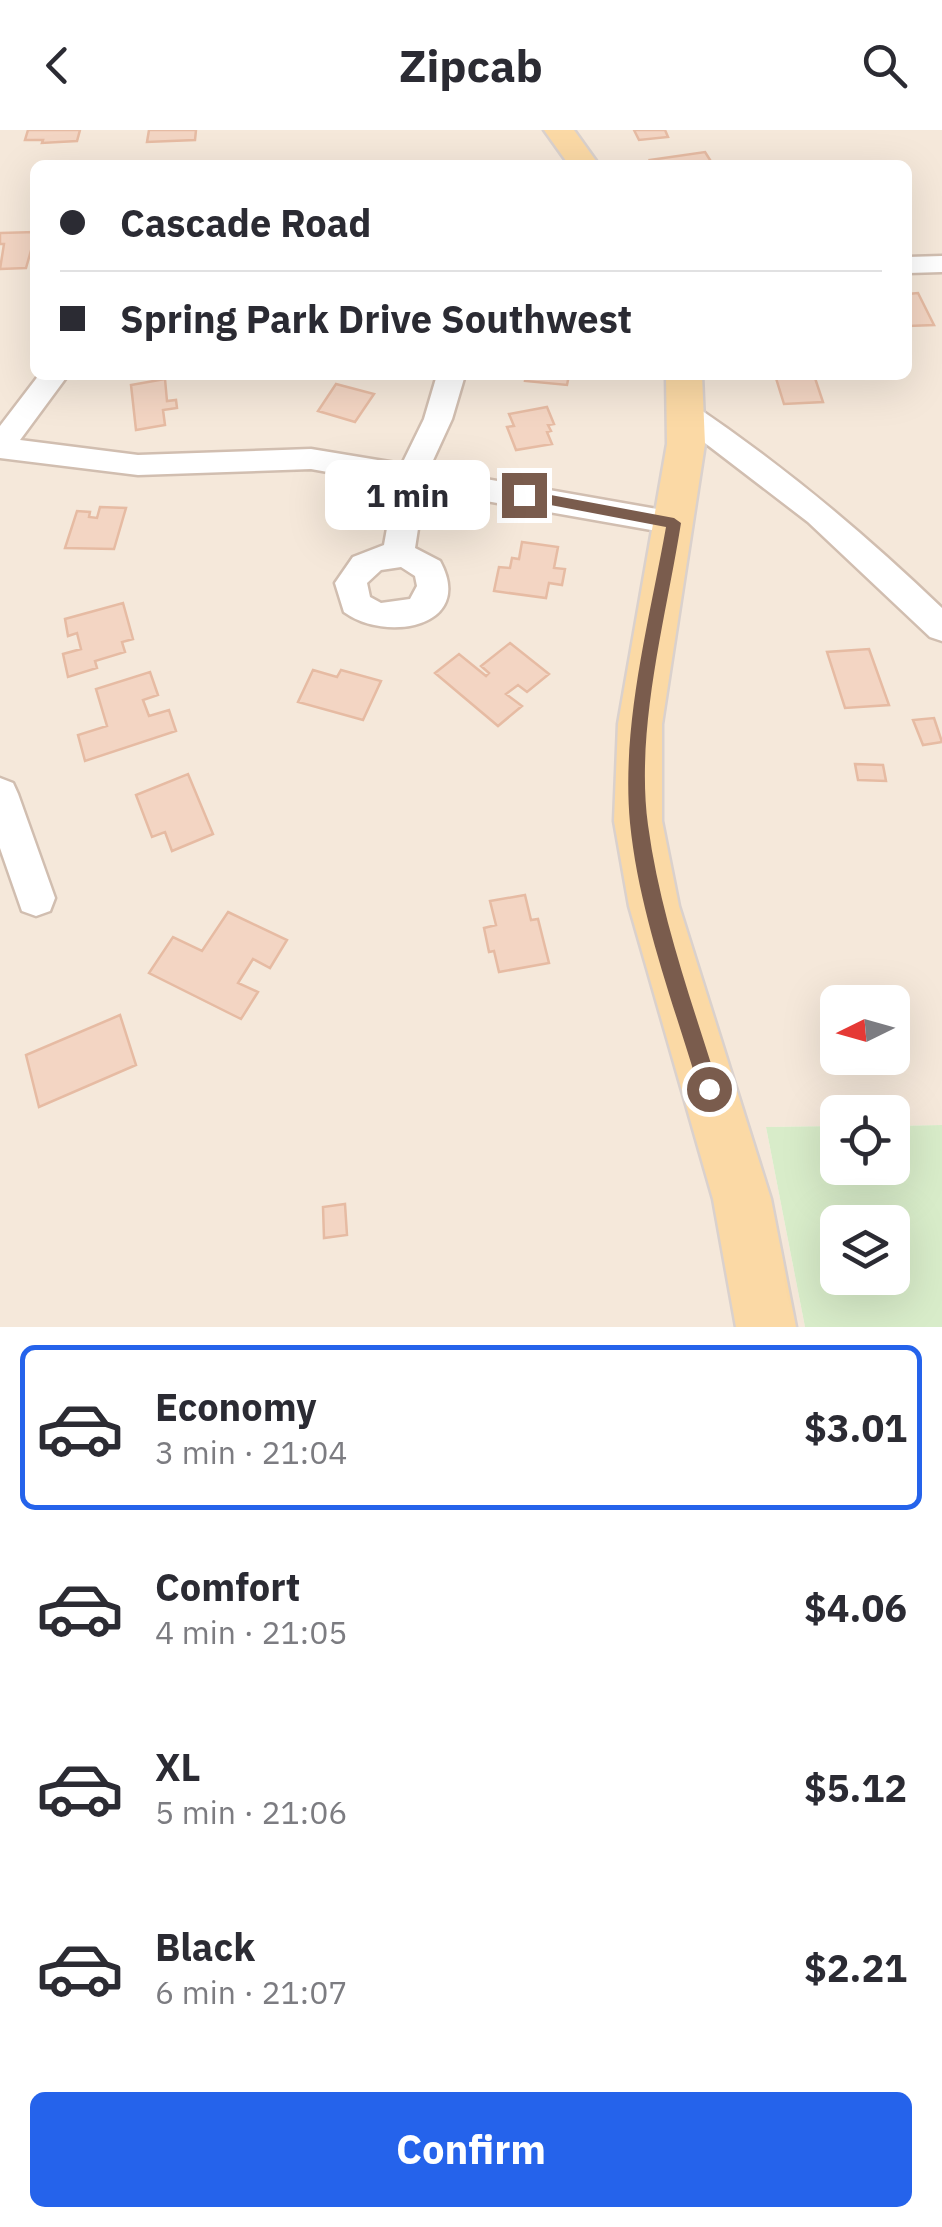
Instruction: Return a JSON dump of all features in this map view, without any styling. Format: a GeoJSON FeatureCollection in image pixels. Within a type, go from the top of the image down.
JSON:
{"type":"FeatureCollection","features":[{"type":"Feature","properties":{"kind":"main road"},"geometry":{"type":"LineString","coordinates":[[560,130],[581,160]]}},
{"type":"Feature","properties":{"kind":"main road"},"geometry":{"type":"LineString","coordinates":[[685,394],[686,444],[640,724],[638,821],[654,906],[742,1199],[766,1327]]}},
{"type":"Feature","properties":{"kind":"street"},"geometry":{"type":"LineString","coordinates":[[912,265],[942,264]]}},
{"type":"Feature","properties":{"kind":"street"},"geometry":{"type":"LineString","coordinates":[[50,380],[0,447],[138,465],[311,459],[674,523]]}},
{"type":"Feature","properties":{"kind":"street"},"geometry":{"type":"LineString","coordinates":[[398,555],[412,474],[438,418],[449,380]]}},
{"type":"Feature","properties":{"kind":"street"},"geometry":{"type":"LineString","coordinates":[[685,394],[736,446],[859,546],[942,628]]}},
{"type":"Feature","properties":{"kind":"street"},"geometry":{"type":"LineString","coordinates":[[0,794],[36,898]]}},
{"type":"Feature","properties":{"kind":"shaded area"},"geometry":{"type":"Polygon","coordinates":[[[0,130],[942,130],[942,1125],[910,1126],[910,1095],[820,1095],[820,1126],[766,1127],[805,1327],[0,1327],[0,130]]]}},
{"type":"Feature","properties":{"kind":"green space"},"geometry":{"type":"Polygon","coordinates":[[[942,1125],[942,1327],[805,1327],[766,1127],[820,1126],[820,1185],[910,1185],[910,1126],[942,1125]]]}},
{"type":"Feature","properties":{"kind":"building"},"geometry":{"type":"Polygon","coordinates":[[[28,130],[80,130],[77,141],[42,143],[43,140],[25,140],[28,130]]]}},
{"type":"Feature","properties":{"kind":"building"},"geometry":{"type":"Polygon","coordinates":[[[149,130],[196,130],[195,140],[147,142],[149,130]]]}},
{"type":"Feature","properties":{"kind":"building"},"geometry":{"type":"Polygon","coordinates":[[[634,130],[665,130],[668,137],[639,140],[634,130]]]}},
{"type":"Feature","properties":{"kind":"building"},"geometry":{"type":"Polygon","coordinates":[[[705,152],[710,160],[650,160],[705,152]]]}},
{"type":"Feature","properties":{"kind":"building"},"geometry":{"type":"Polygon","coordinates":[[[30,232],[26,268],[0,269],[4,244],[0,244],[0,233],[30,232]]]}},
{"type":"Feature","properties":{"kind":"building"},"geometry":{"type":"Polygon","coordinates":[[[918,293],[934,325],[912,326],[912,294],[918,293]]]}},
{"type":"Feature","properties":{"kind":"building"},"geometry":{"type":"Polygon","coordinates":[[[165,380],[167,401],[176,400],[177,408],[163,410],[165,425],[136,430],[131,385],[165,380]]]}},
{"type":"Feature","properties":{"kind":"building"},"geometry":{"type":"Polygon","coordinates":[[[525,380],[568,380],[567,385],[525,380]]]}},
{"type":"Feature","properties":{"kind":"building"},"geometry":{"type":"Polygon","coordinates":[[[777,380],[816,380],[823,402],[784,404],[777,380]]]}},
{"type":"Feature","properties":{"kind":"building"},"geometry":{"type":"Polygon","coordinates":[[[336,384],[374,394],[355,422],[318,411],[336,384]]]}},
{"type":"Feature","properties":{"kind":"building"},"geometry":{"type":"Polygon","coordinates":[[[547,407],[554,424],[548,425],[551,431],[547,432],[552,444],[516,450],[507,427],[514,426],[509,414],[547,407]]]}},
{"type":"Feature","properties":{"kind":"building"},"geometry":{"type":"Polygon","coordinates":[[[100,507],[126,508],[114,549],[65,548],[77,511],[90,512],[89,517],[97,518],[100,507]]]}},
{"type":"Feature","properties":{"kind":"building"},"geometry":{"type":"Polygon","coordinates":[[[522,542],[558,547],[554,568],[565,569],[562,585],[549,583],[546,598],[494,591],[499,567],[510,568],[512,558],[519,559],[522,542]]]}},
{"type":"Feature","properties":{"kind":"building"},"geometry":{"type":"Polygon","coordinates":[[[123,603],[133,639],[122,642],[125,652],[95,661],[97,668],[68,677],[63,654],[81,649],[77,633],[68,636],[65,619],[123,603]]]}},
{"type":"Feature","properties":{"kind":"building"},"geometry":{"type":"Polygon","coordinates":[[[510,643],[549,674],[527,692],[518,685],[506,694],[522,706],[498,726],[435,673],[459,654],[486,676],[489,673],[481,666],[510,643]]]}},
{"type":"Feature","properties":{"kind":"building"},"geometry":{"type":"Polygon","coordinates":[[[869,649],[889,705],[845,708],[827,652],[869,649]]]}},
{"type":"Feature","properties":{"kind":"building"},"geometry":{"type":"Polygon","coordinates":[[[313,670],[337,677],[341,670],[381,681],[363,720],[298,702],[313,670]]]}},
{"type":"Feature","properties":{"kind":"building"},"geometry":{"type":"Polygon","coordinates":[[[150,672],[158,695],[143,700],[149,716],[169,710],[176,731],[85,761],[78,735],[107,726],[96,689],[150,672]]]}},
{"type":"Feature","properties":{"kind":"building"},"geometry":{"type":"Polygon","coordinates":[[[934,718],[942,742],[923,745],[913,720],[934,718]]]}},
{"type":"Feature","properties":{"kind":"building"},"geometry":{"type":"Polygon","coordinates":[[[855,764],[883,765],[886,781],[858,780],[855,764]]]}},
{"type":"Feature","properties":{"kind":"building"},"geometry":{"type":"Polygon","coordinates":[[[188,774],[213,834],[172,851],[165,832],[152,837],[136,795],[188,774]]]}},
{"type":"Feature","properties":{"kind":"building"},"geometry":{"type":"Polygon","coordinates":[[[525,895],[531,920],[538,919],[549,963],[499,972],[494,951],[489,952],[484,928],[496,925],[490,901],[525,895]]]}},
{"type":"Feature","properties":{"kind":"building"},"geometry":{"type":"Polygon","coordinates":[[[228,912],[287,940],[270,968],[253,959],[238,983],[258,992],[241,1019],[149,973],[173,937],[202,951],[228,912]]]}},
{"type":"Feature","properties":{"kind":"building"},"geometry":{"type":"Polygon","coordinates":[[[120,1015],[136,1065],[39,1107],[26,1055],[120,1015]]]}},
{"type":"Feature","properties":{"kind":"building"},"geometry":{"type":"Polygon","coordinates":[[[345,1204],[347,1235],[324,1238],[323,1207],[345,1204]]]}},
{"type":"Feature","properties":{"kind":"route"},"geometry":{"type":"LineString","coordinates":[[524,495],[674,523],[640,724],[638,821],[654,906],[709,1089]]}}]}
